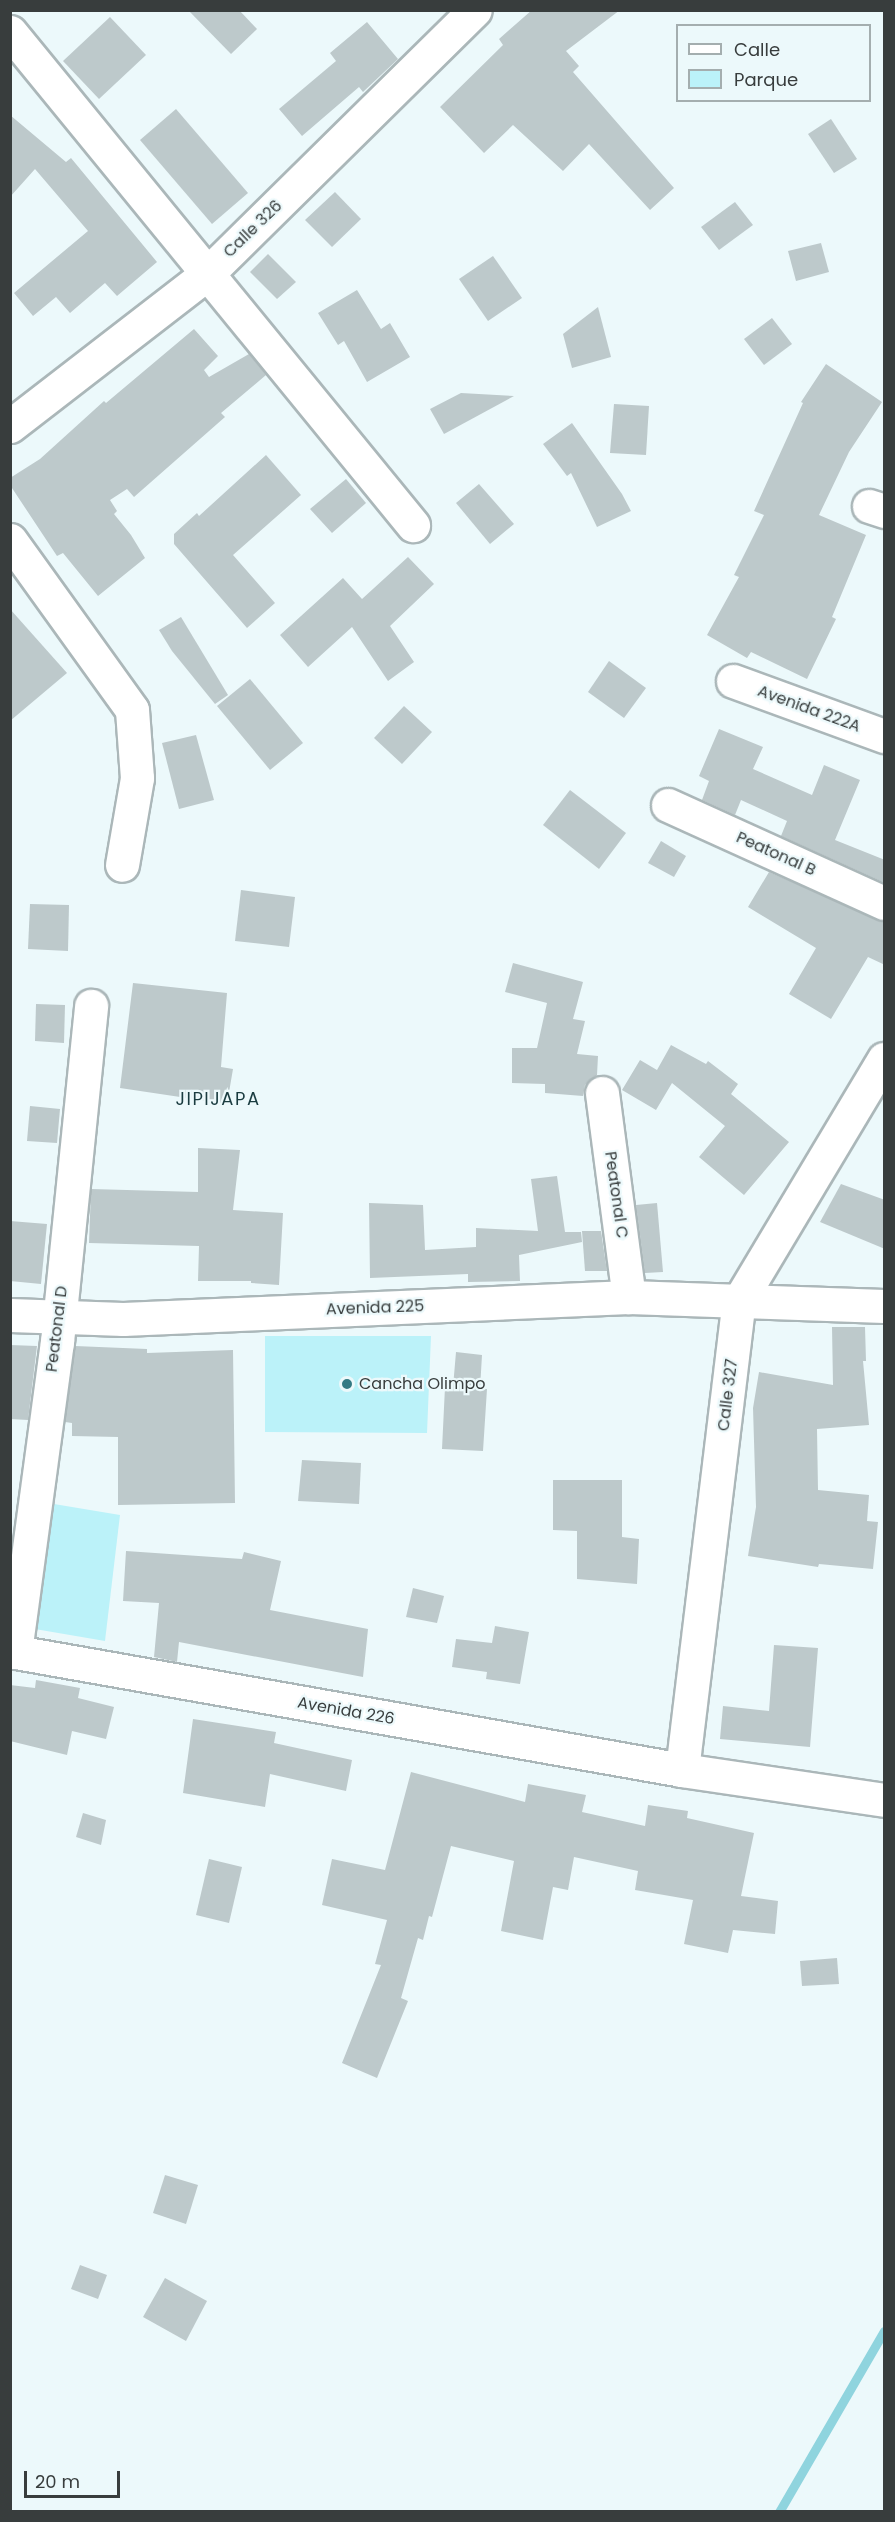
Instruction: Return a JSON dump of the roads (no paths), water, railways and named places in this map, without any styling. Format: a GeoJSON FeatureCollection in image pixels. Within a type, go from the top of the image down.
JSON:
{"type":"FeatureCollection","features":[{"type":"Feature","properties":{"kind":"street","name":"Calle 326"},"geometry":{"type":"LineString","coordinates":[[10,426],[207,274],[476,10]]}},
{"type":"Feature","properties":{"kind":"street"},"geometry":{"type":"LineString","coordinates":[[10,32],[413,525]]}},
{"type":"Feature","properties":{"kind":"street"},"geometry":{"type":"LineString","coordinates":[[10,540],[132,710],[137,778],[122,865]]}},
{"type":"Feature","properties":{"kind":"street","name":"Avenida 222A"},"geometry":{"type":"LineString","coordinates":[[733,681],[885,736]]}},
{"type":"Feature","properties":{"kind":"street","name":"Peatonal B"},"geometry":{"type":"LineString","coordinates":[[668,805],[885,903]]}},
{"type":"Feature","properties":{"kind":"street","name":"Peatonal D"},"geometry":{"type":"LineString","coordinates":[[13,1651],[59,1318],[91,1006]]}},
{"type":"Feature","properties":{"kind":"street","name":"Calle 327"},"geometry":{"type":"LineString","coordinates":[[682,1770],[739,1300],[885,1059]]}},
{"type":"Feature","properties":{"kind":"street","name":"Peatonal C"},"geometry":{"type":"LineString","coordinates":[[602,1093],[629,1297]]}},
{"type":"Feature","properties":{"kind":"street","name":"Avenida 225"},"geometry":{"type":"LineString","coordinates":[[10,1315],[123,1319],[629,1297],[885,1306]]}},
{"type":"Feature","properties":{"kind":"street","name":"Avenida 226"},"geometry":{"type":"LineString","coordinates":[[13,1651],[682,1770],[885,1800]]}},
{"type":"Feature","properties":{"kind":"waterway"},"geometry":{"type":"LineString","coordinates":[[779,2512],[884,2331]]}},
{"type":"Feature","properties":{"kind":"place","name":"Cancha Olimpo"},"geometry":{"type":"Point","coordinates":[347,1384]}},
{"type":"Feature","properties":{"kind":"district","name":"JIPIJAPA"},"geometry":{"type":"Point","coordinates":[218,1099]}}]}
